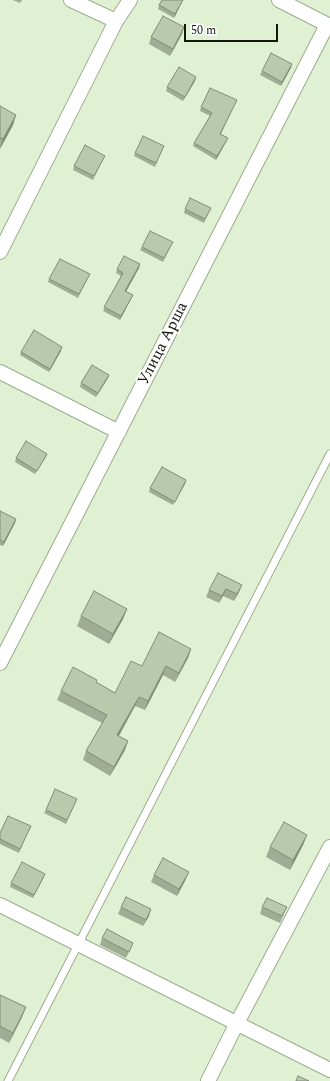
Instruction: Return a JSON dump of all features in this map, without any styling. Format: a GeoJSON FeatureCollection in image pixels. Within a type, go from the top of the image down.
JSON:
{"type":"FeatureCollection","features":[{"type":"Feature","properties":{"kind":"street"},"geometry":{"type":"LineString","coordinates":[[71,0],[116,21]]}},
{"type":"Feature","properties":{"kind":"street"},"geometry":{"type":"LineString","coordinates":[[0,252],[116,21],[130,0]]}},
{"type":"Feature","properties":{"kind":"street"},"geometry":{"type":"LineString","coordinates":[[279,0],[329,25]]}},
{"type":"Feature","properties":{"kind":"street","name":"Улица Арша"},"geometry":{"type":"LineString","coordinates":[[0,663],[329,25]]}},
{"type":"Feature","properties":{"kind":"street"},"geometry":{"type":"LineString","coordinates":[[0,372],[119,432]]}},
{"type":"Feature","properties":{"kind":"street"},"geometry":{"type":"LineString","coordinates":[[208,1081],[330,847]]}},
{"type":"Feature","properties":{"kind":"street"},"geometry":{"type":"LineString","coordinates":[[0,905],[330,1070]]}},
{"type":"Feature","properties":{"kind":"lane"},"geometry":{"type":"LineString","coordinates":[[8,1081],[330,454]]}},
{"type":"Feature","properties":{"kind":"building"},"geometry":{"type":"Polygon","coordinates":[[[162,0],[183,0],[175,14],[159,5],[162,0]]]}},
{"type":"Feature","properties":{"kind":"building"},"geometry":{"type":"Polygon","coordinates":[[[163,16],[184,27],[173,49],[151,37],[163,16]]]}},
{"type":"Feature","properties":{"kind":"building"},"geometry":{"type":"Polygon","coordinates":[[[271,53],[292,64],[282,82],[262,71],[271,53]]]}},
{"type":"Feature","properties":{"kind":"building"},"geometry":{"type":"Polygon","coordinates":[[[179,67],[196,77],[185,97],[167,87],[179,67]]]}},
{"type":"Feature","properties":{"kind":"building"},"geometry":{"type":"Polygon","coordinates":[[[210,88],[237,100],[220,134],[228,138],[217,156],[194,143],[212,113],[201,107],[210,88]]]}},
{"type":"Feature","properties":{"kind":"building"},"geometry":{"type":"Polygon","coordinates":[[[0,106],[16,115],[3,139],[0,138],[0,106]]]}},
{"type":"Feature","properties":{"kind":"building"},"geometry":{"type":"Polygon","coordinates":[[[143,136],[164,146],[156,163],[135,153],[143,136]]]}},
{"type":"Feature","properties":{"kind":"building"},"geometry":{"type":"Polygon","coordinates":[[[85,145],[105,156],[94,176],[74,166],[85,145]]]}},
{"type":"Feature","properties":{"kind":"building"},"geometry":{"type":"Polygon","coordinates":[[[190,198],[211,208],[205,219],[185,209],[190,198]]]}},
{"type":"Feature","properties":{"kind":"building"},"geometry":{"type":"Polygon","coordinates":[[[150,231],[173,242],[164,258],[142,247],[150,231]]]}},
{"type":"Feature","properties":{"kind":"building"},"geometry":{"type":"Polygon","coordinates":[[[124,256],[140,264],[125,291],[133,295],[121,316],[104,307],[123,273],[117,269],[124,256]]]}},
{"type":"Feature","properties":{"kind":"building"},"geometry":{"type":"Polygon","coordinates":[[[60,259],[90,274],[79,294],[49,279],[60,259]]]}},
{"type":"Feature","properties":{"kind":"building"},"geometry":{"type":"Polygon","coordinates":[[[34,330],[62,347],[50,369],[21,352],[34,330]]]}},
{"type":"Feature","properties":{"kind":"building"},"geometry":{"type":"Polygon","coordinates":[[[92,365],[109,375],[98,393],[81,383],[92,365]]]}},
{"type":"Feature","properties":{"kind":"building"},"geometry":{"type":"Polygon","coordinates":[[[26,441],[47,454],[37,471],[16,458],[26,441]]]}},
{"type":"Feature","properties":{"kind":"building"},"geometry":{"type":"Polygon","coordinates":[[[162,467],[186,480],[175,502],[150,488],[162,467]]]}},
{"type":"Feature","properties":{"kind":"building"},"geometry":{"type":"Polygon","coordinates":[[[0,511],[16,519],[4,542],[0,540],[0,511]]]}},
{"type":"Feature","properties":{"kind":"building"},"geometry":{"type":"Polygon","coordinates":[[[218,573],[242,585],[237,594],[226,589],[222,596],[209,590],[218,573]]]}},
{"type":"Feature","properties":{"kind":"building"},"geometry":{"type":"Polygon","coordinates":[[[94,591],[127,609],[113,634],[81,616],[94,591]]]}},
{"type":"Feature","properties":{"kind":"building"},"geometry":{"type":"Polygon","coordinates":[[[159,632],[191,649],[179,673],[166,666],[148,701],[139,697],[117,735],[128,741],[114,767],[86,751],[107,715],[61,691],[73,667],[97,680],[96,682],[115,693],[131,661],[142,666],[159,632]]]}},
{"type":"Feature","properties":{"kind":"building"},"geometry":{"type":"Polygon","coordinates":[[[55,789],[77,799],[67,820],[46,810],[55,789]]]}},
{"type":"Feature","properties":{"kind":"building"},"geometry":{"type":"Polygon","coordinates":[[[8,816],[31,826],[20,849],[0,839],[0,833],[8,816]]]}},
{"type":"Feature","properties":{"kind":"building"},"geometry":{"type":"Polygon","coordinates":[[[284,822],[307,835],[293,860],[270,847],[284,822]]]}},
{"type":"Feature","properties":{"kind":"building"},"geometry":{"type":"Polygon","coordinates":[[[163,858],[189,872],[179,889],[154,875],[163,858]]]}},
{"type":"Feature","properties":{"kind":"building"},"geometry":{"type":"Polygon","coordinates":[[[22,862],[45,874],[34,895],[11,883],[22,862]]]}},
{"type":"Feature","properties":{"kind":"building"},"geometry":{"type":"Polygon","coordinates":[[[126,897],[151,909],[146,920],[121,907],[126,897]]]}},
{"type":"Feature","properties":{"kind":"building"},"geometry":{"type":"Polygon","coordinates":[[[267,898],[287,907],[282,916],[262,907],[267,898]]]}},
{"type":"Feature","properties":{"kind":"building"},"geometry":{"type":"Polygon","coordinates":[[[107,929],[133,943],[129,952],[102,938],[107,929]]]}},
{"type":"Feature","properties":{"kind":"building"},"geometry":{"type":"Polygon","coordinates":[[[0,995],[26,1007],[13,1033],[0,1026],[0,995]]]}},
{"type":"Feature","properties":{"kind":"building"},"geometry":{"type":"Polygon","coordinates":[[[298,1076],[309,1081],[296,1081],[298,1076]]]}}]}
